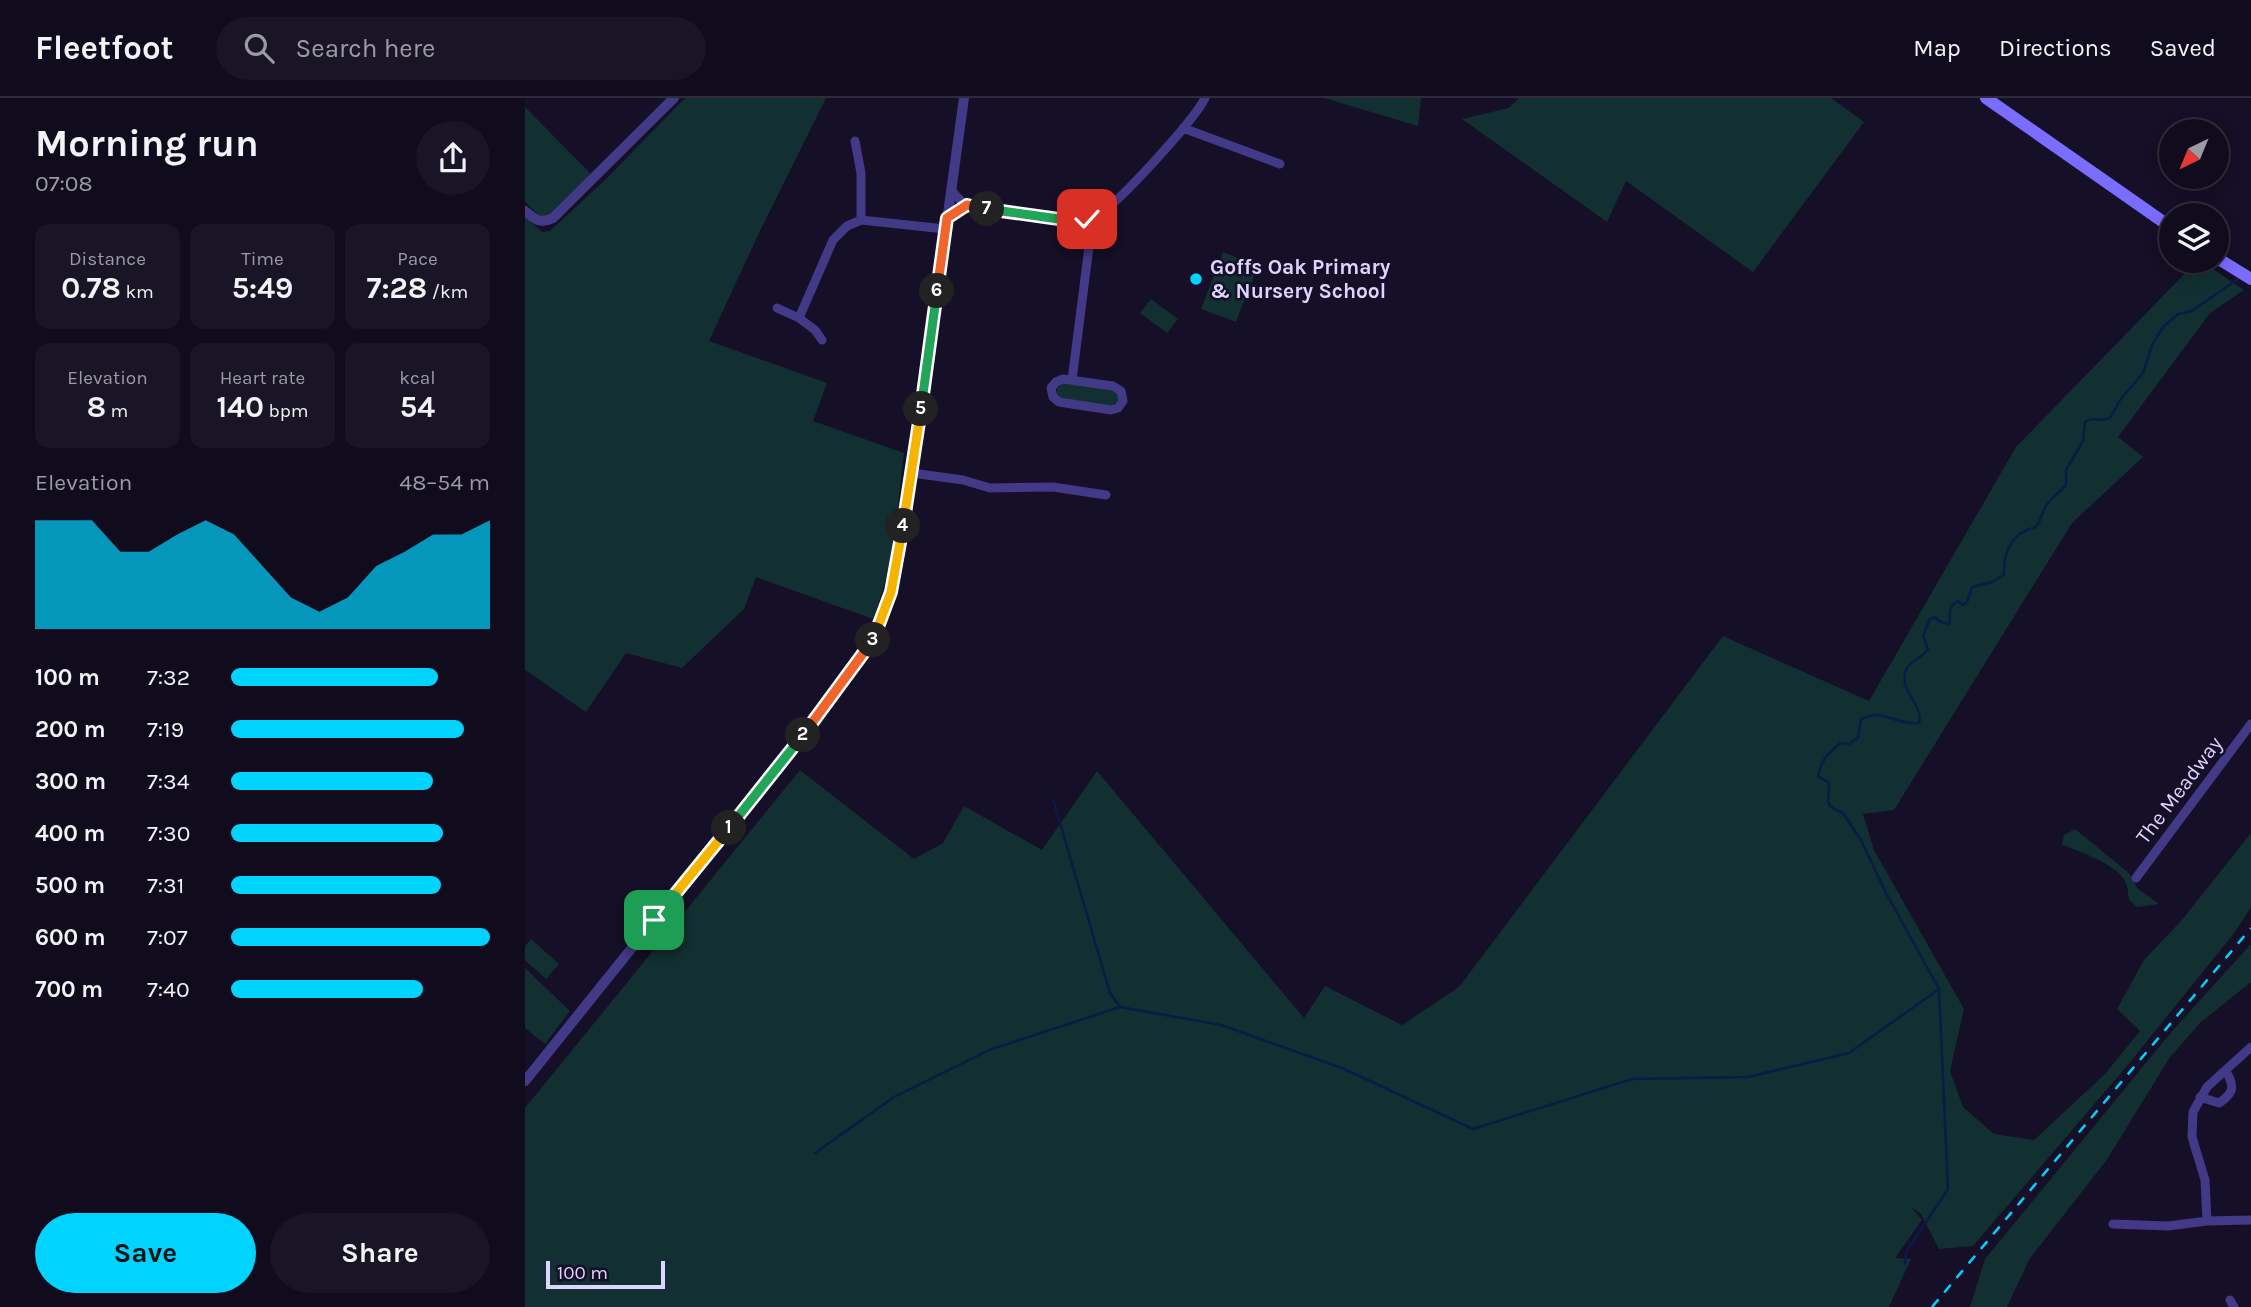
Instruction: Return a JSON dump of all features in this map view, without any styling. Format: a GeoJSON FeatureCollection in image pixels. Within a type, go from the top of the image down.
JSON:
{"type":"FeatureCollection","features":[{"type":"Feature","properties":{"kind":"main road"},"geometry":{"type":"LineString","coordinates":[[1986,98],[2159,219]]}},
{"type":"Feature","properties":{"kind":"main road"},"geometry":{"type":"LineString","coordinates":[[2229,265],[2247,276]]}},
{"type":"Feature","properties":{"kind":"street"},"geometry":{"type":"LineString","coordinates":[[525,211],[544,223],[553,219],[674,98]]}},
{"type":"Feature","properties":{"kind":"street"},"geometry":{"type":"LineString","coordinates":[[525,1082],[791,750],[870,647],[891,592],[912,473],[964,98]]}},
{"type":"Feature","properties":{"kind":"street"},"geometry":{"type":"LineString","coordinates":[[951,190],[967,205],[1073,221],[1087,219],[1099,214],[1118,199],[1183,128],[1205,98]]}},
{"type":"Feature","properties":{"kind":"street"},"geometry":{"type":"LineString","coordinates":[[1183,128],[1190,133],[1280,164]]}},
{"type":"Feature","properties":{"kind":"street"},"geometry":{"type":"LineString","coordinates":[[855,141],[861,173],[861,220]]}},
{"type":"Feature","properties":{"kind":"street"},"geometry":{"type":"LineString","coordinates":[[799,318],[834,240],[847,226],[861,220],[946,223],[967,205]]}},
{"type":"Feature","properties":{"kind":"street"},"geometry":{"type":"LineString","coordinates":[[1072,380],[1090,239],[1087,219]]}},
{"type":"Feature","properties":{"kind":"street"},"geometry":{"type":"LineString","coordinates":[[777,308],[799,318],[815,330],[822,340]]}},
{"type":"Feature","properties":{"kind":"street"},"geometry":{"type":"LineString","coordinates":[[1063,379],[1072,380],[1113,386],[1121,391],[1122,401],[1118,408],[1111,410],[1056,400],[1051,393],[1053,384],[1063,379]]}},
{"type":"Feature","properties":{"kind":"street"},"geometry":{"type":"LineString","coordinates":[[912,473],[963,480],[990,488],[1053,487],[1106,495]]}},
{"type":"Feature","properties":{"kind":"street","name":"The Meadway"},"geometry":{"type":"LineString","coordinates":[[2136,878],[2251,724]]}},
{"type":"Feature","properties":{"kind":"street"},"geometry":{"type":"LineString","coordinates":[[2207,1221],[2205,1180],[2194,1147],[2191,1126],[2193,1112],[2207,1087],[2251,1047]]}},
{"type":"Feature","properties":{"kind":"street"},"geometry":{"type":"LineString","coordinates":[[2200,1097],[2214,1104],[2231,1093],[2233,1084],[2226,1071]]}},
{"type":"Feature","properties":{"kind":"street"},"geometry":{"type":"LineString","coordinates":[[2113,1224],[2168,1226],[2207,1221],[2251,1220]]}},
{"type":"Feature","properties":{"kind":"green space"},"geometry":{"type":"Polygon","coordinates":[[[685,98],[826,98],[709,341],[827,383],[813,421],[904,453],[894,537],[886,579],[873,619],[756,577],[744,609],[682,668],[626,653],[586,712],[525,670],[525,216],[542,232],[550,231],[606,179],[685,98]]]}},
{"type":"Feature","properties":{"kind":"green space"},"geometry":{"type":"Polygon","coordinates":[[[1324,98],[1421,98],[1418,126],[1324,98]]]}},
{"type":"Feature","properties":{"kind":"green space"},"geometry":{"type":"Polygon","coordinates":[[[1519,98],[1831,98],[1864,122],[1753,272],[1626,181],[1607,222],[1462,119],[1509,108],[1519,98]]]}},
{"type":"Feature","properties":{"kind":"green space"},"geometry":{"type":"Polygon","coordinates":[[[525,107],[592,175],[550,216],[540,216],[525,202],[525,107]]]}},
{"type":"Feature","properties":{"kind":"green space"},"geometry":{"type":"Polygon","coordinates":[[[1223,252],[1258,266],[1236,322],[1201,309],[1223,252]]]}},
{"type":"Feature","properties":{"kind":"green space"},"geometry":{"type":"Polygon","coordinates":[[[2185,273],[2219,273],[2244,290],[2210,313],[2118,437],[2143,457],[2072,523],[1894,810],[1863,814],[1874,850],[1964,1009],[1950,1071],[1963,1107],[1994,1134],[2034,1140],[2105,1074],[2140,1031],[2117,1009],[2144,960],[2181,921],[2251,833],[2251,907],[2235,932],[2127,1066],[1973,1246],[1939,1249],[1921,1214],[1911,1207],[1922,1220],[1895,1258],[1911,1259],[1889,1307],[525,1307],[525,1108],[800,770],[914,859],[943,843],[964,806],[1042,850],[1097,771],[1304,1018],[1325,986],[1402,1025],[1459,987],[1723,636],[1869,701],[2016,447],[2185,273]]]}},
{"type":"Feature","properties":{"kind":"green space"},"geometry":{"type":"Polygon","coordinates":[[[1151,299],[1178,319],[1167,333],[1140,313],[1151,299]]]}},
{"type":"Feature","properties":{"kind":"green space"},"geometry":{"type":"Polygon","coordinates":[[[1065,382],[1112,390],[1118,394],[1118,401],[1112,406],[1061,399],[1057,395],[1057,388],[1065,382]]]}},
{"type":"Feature","properties":{"kind":"green space"},"geometry":{"type":"Polygon","coordinates":[[[2075,829],[2130,874],[2137,888],[2159,904],[2137,907],[2129,900],[2126,883],[2115,870],[2062,845],[2064,835],[2075,829]]]}},
{"type":"Feature","properties":{"kind":"green space"},"geometry":{"type":"Polygon","coordinates":[[[531,939],[559,964],[546,979],[525,960],[525,946],[531,939]]]}},
{"type":"Feature","properties":{"kind":"green space"},"geometry":{"type":"Polygon","coordinates":[[[2251,944],[2251,982],[2201,1022],[2170,1057],[2106,1161],[2030,1258],[2007,1307],[1970,1307],[1985,1259],[2173,1030],[2251,944]]]}},
{"type":"Feature","properties":{"kind":"green space"},"geometry":{"type":"Polygon","coordinates":[[[525,968],[570,1011],[545,1044],[525,1028],[525,968]]]}},
{"type":"Feature","properties":{"kind":"waterway"},"geometry":{"type":"LineString","coordinates":[[815,1153],[894,1097],[989,1050],[1120,1007],[1221,1025],[1342,1068],[1473,1129],[1632,1079],[1748,1077],[1849,1053],[1939,989],[1885,891],[1861,840],[1843,813],[1832,808],[1828,802],[1829,783],[1818,776],[1823,761],[1841,743],[1849,744],[1858,738],[1861,719],[1876,715],[1919,723],[1918,709],[1907,690],[1905,676],[1909,665],[1928,649],[1923,636],[1930,619],[1935,617],[1948,624],[1951,607],[1958,601],[1963,605],[1967,602],[1972,587],[1992,582],[2004,575],[2007,551],[2015,538],[2036,527],[2048,503],[2066,485],[2066,470],[2083,441],[2085,422],[2111,417],[2120,400],[2143,373],[2152,345],[2163,327],[2178,314],[2192,311],[2239,278]]}},
{"type":"Feature","properties":{"kind":"waterway"},"geometry":{"type":"LineString","coordinates":[[1053,799],[1110,993],[1120,1007]]}},
{"type":"Feature","properties":{"kind":"waterway"},"geometry":{"type":"LineString","coordinates":[[1905,1264],[1906,1252],[1948,1189],[1939,990]]}},
{"type":"Feature","properties":{"kind":"railway"},"geometry":{"type":"LineString","coordinates":[[1932,1307],[2251,928]]}},
{"type":"Feature","properties":{"kind":"place","name":"Goffs Oak Primary & Nursery School"},"geometry":{"type":"Point","coordinates":[1196,279]}},
{"type":"Feature","properties":{"kind":"route"},"geometry":{"type":"LineString","coordinates":[[654,920],[811,725],[870,647],[876,634],[891,592],[912,473],[947,218],[967,205],[1073,221],[1087,219]]}}]}
